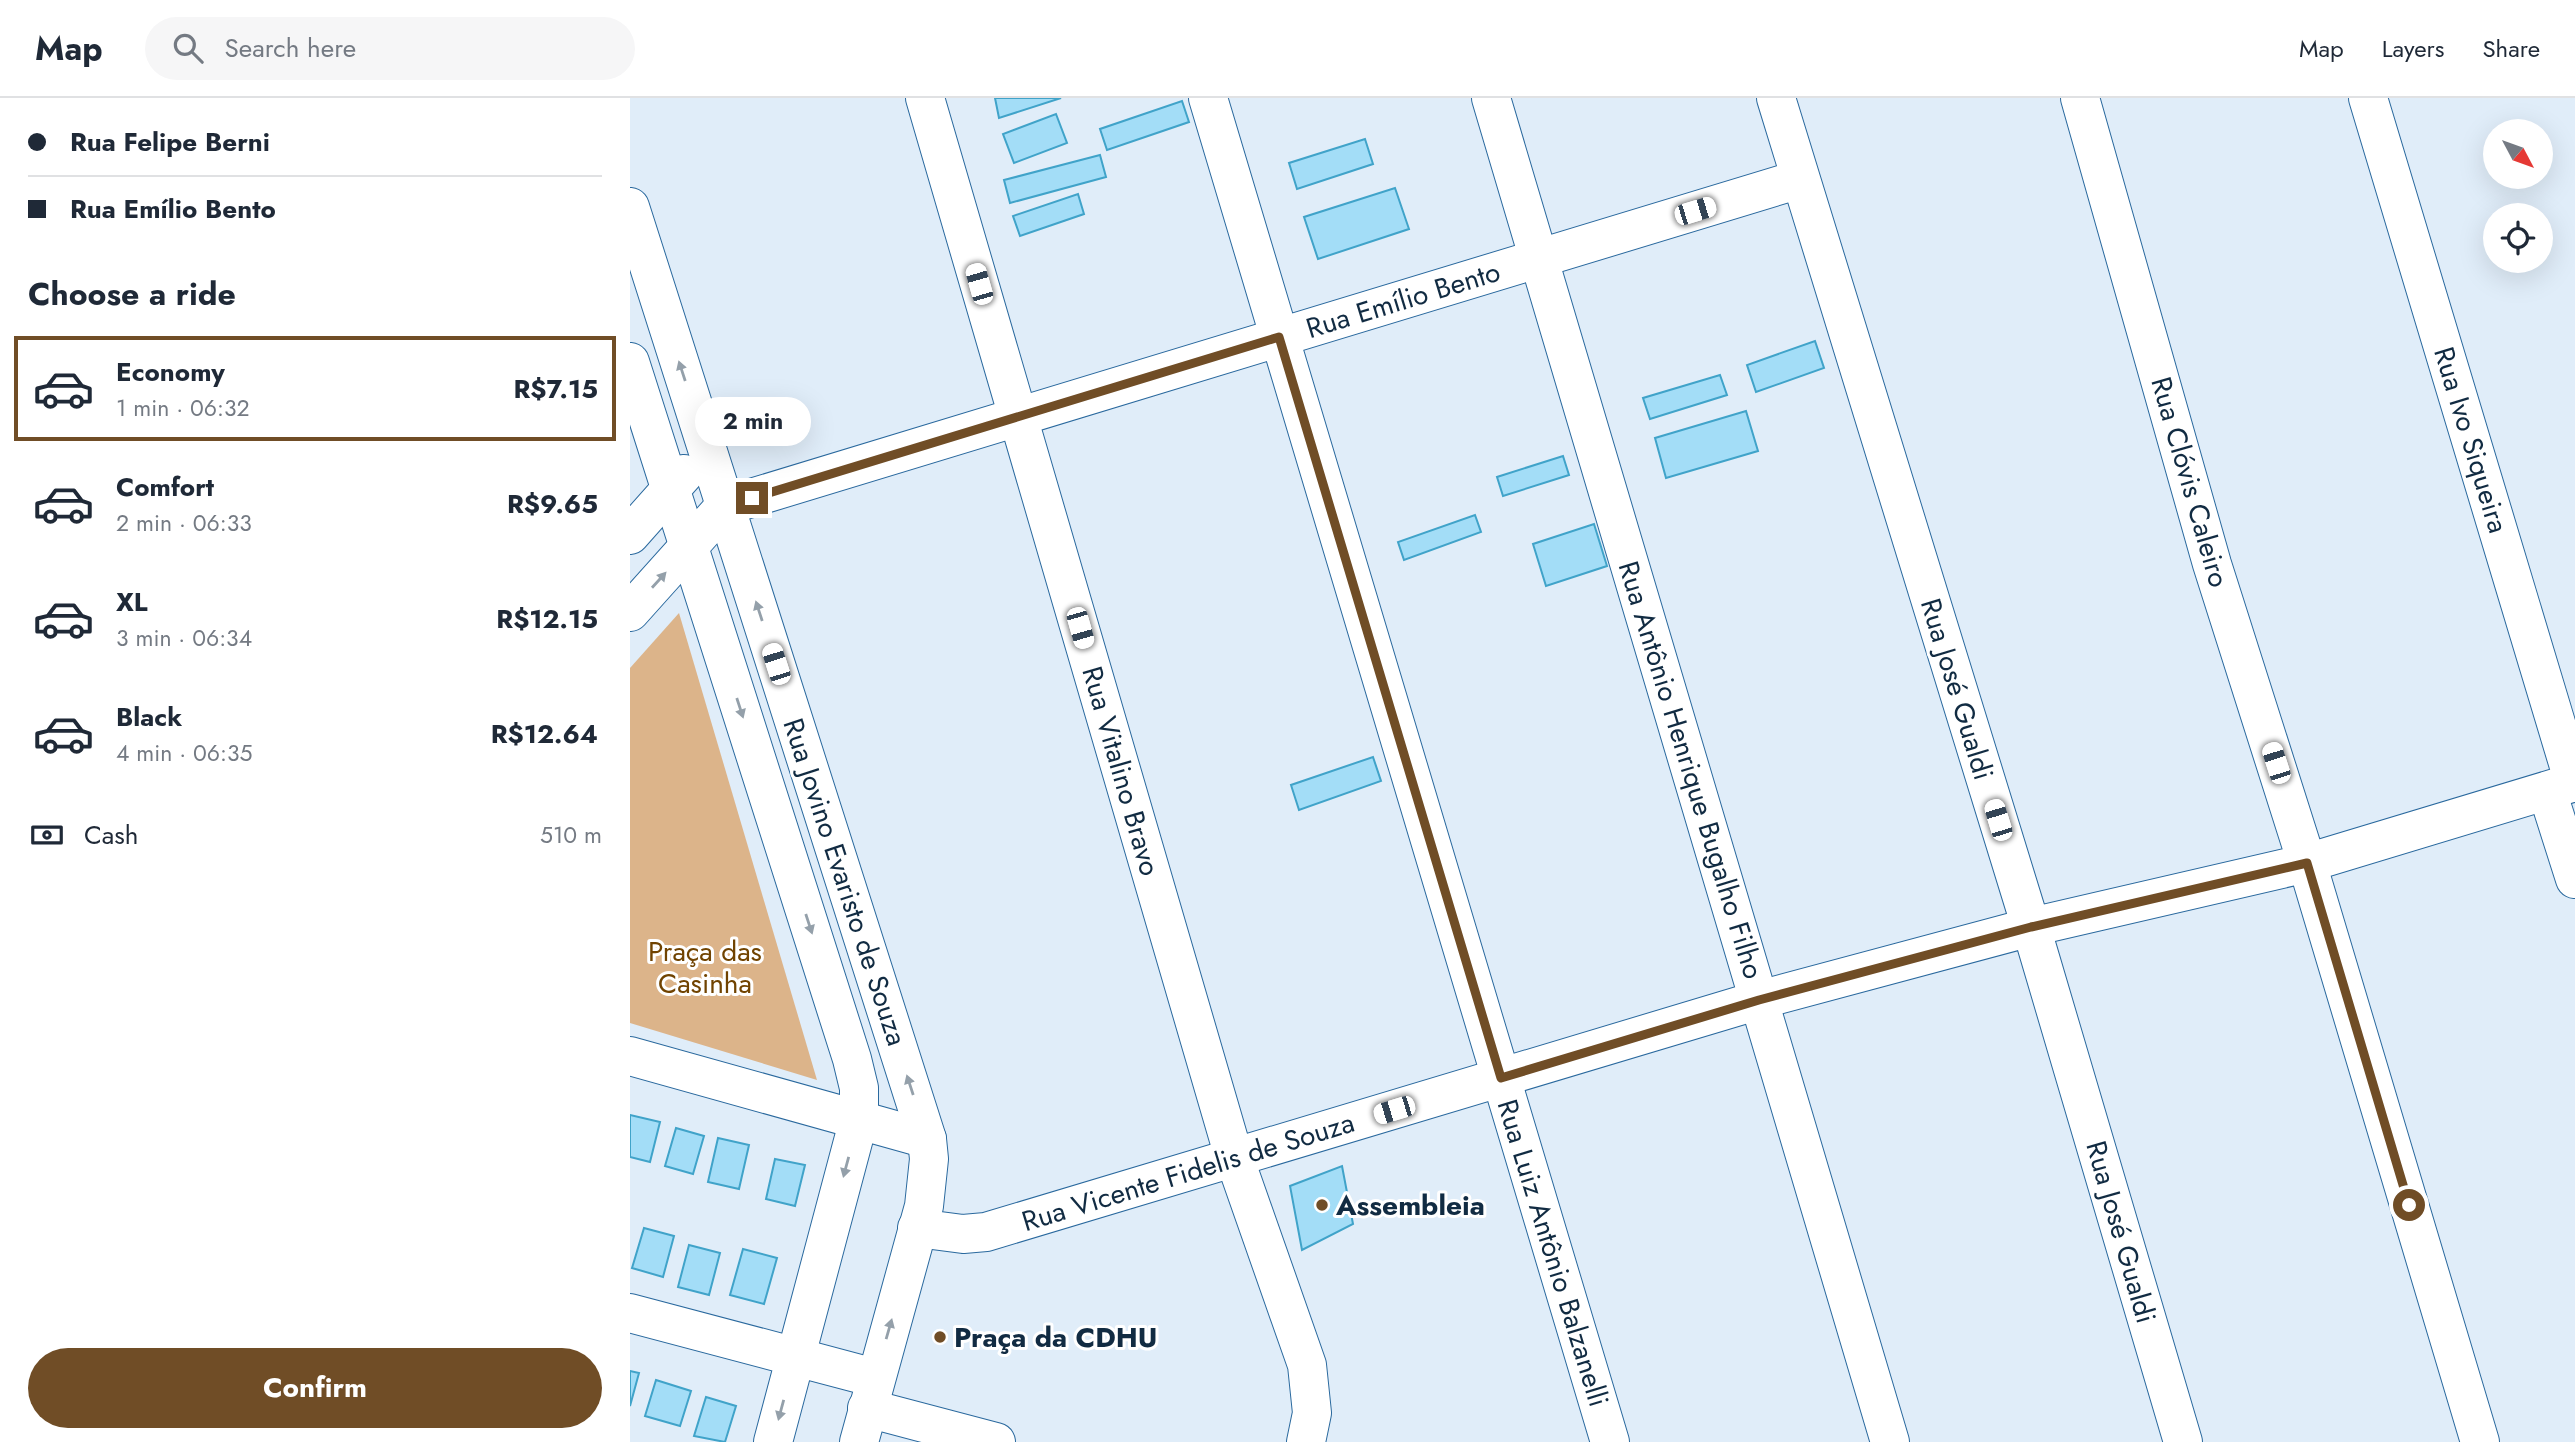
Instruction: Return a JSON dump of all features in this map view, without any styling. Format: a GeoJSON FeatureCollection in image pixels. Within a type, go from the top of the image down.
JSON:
{"type":"FeatureCollection","features":[{"type":"Feature","properties":{"kind":"street","name":"Rua Vitalino Bravo"},"geometry":{"type":"LineString","coordinates":[[925,98],[1234,1157],[1307,1364],[1312,1413],[1306,1442]]}},
{"type":"Feature","properties":{"kind":"street","name":"Rua Luiz Antônio Balzanelli"},"geometry":{"type":"LineString","coordinates":[[1208,98],[1610,1442]]}},
{"type":"Feature","properties":{"kind":"street","name":"Rua Antônio Henrique Bugalho Filho"},"geometry":{"type":"LineString","coordinates":[[1491,98],[1890,1442]]}},
{"type":"Feature","properties":{"kind":"street","name":"Rua José Gualdi"},"geometry":{"type":"LineString","coordinates":[[1776,98],[2031,927],[2183,1442]]}},
{"type":"Feature","properties":{"kind":"street","name":"Rua Clóvis Caleiro"},"geometry":{"type":"LineString","coordinates":[[2080,98],[2212,564],[2307,863],[2480,1442]]}},
{"type":"Feature","properties":{"kind":"street","name":"Rua Ivo Siqueira"},"geometry":{"type":"LineString","coordinates":[[2368,98],[2565,785],[2575,879]]}},
{"type":"Feature","properties":{"kind":"street","name":"Rua Emílio Bento"},"geometry":{"type":"LineString","coordinates":[[725,506],[1800,179]]}},
{"type":"Feature","properties":{"kind":"street","name":"Rua Jovino Evaristo de Souza"},"geometry":{"type":"LineString","coordinates":[[630,207],[928,1139],[926,1191],[867,1409]]}},
{"type":"Feature","properties":{"kind":"street","name":"Rua Jovino Evaristo de Souza"},"geometry":{"type":"LineString","coordinates":[[630,362],[855,1068],[859,1119],[773,1442]]}},
{"type":"Feature","properties":{"kind":"street"},"geometry":{"type":"LineString","coordinates":[[630,535],[706,448]]}},
{"type":"Feature","properties":{"kind":"street"},"geometry":{"type":"LineString","coordinates":[[630,612],[725,506]]}},
{"type":"Feature","properties":{"kind":"street","name":"Rua Vicente Fidelis de Souza"},"geometry":{"type":"LineString","coordinates":[[917,1228],[963,1234],[986,1232],[1759,1000],[2031,927],[2307,863],[2565,785]]}},
{"type":"Feature","properties":{"kind":"street"},"geometry":{"type":"LineString","coordinates":[[630,1056],[928,1139]]}},
{"type":"Feature","properties":{"kind":"street"},"geometry":{"type":"LineString","coordinates":[[630,1313],[795,1356],[867,1409],[996,1442]]}},
{"type":"Feature","properties":{"kind":"green space","name":"Praça das Casinha"},"geometry":{"type":"Polygon","coordinates":[[[679,613],[817,1080],[630,1023],[630,668],[679,613]]]}},
{"type":"Feature","properties":{"kind":"building"},"geometry":{"type":"Polygon","coordinates":[[[995,98],[1061,98],[999,118],[995,98]]]}},
{"type":"Feature","properties":{"kind":"building"},"geometry":{"type":"Polygon","coordinates":[[[1182,101],[1189,122],[1107,150],[1100,129],[1182,101]]]}},
{"type":"Feature","properties":{"kind":"building"},"geometry":{"type":"Polygon","coordinates":[[[1056,114],[1067,143],[1014,163],[1003,134],[1056,114]]]}},
{"type":"Feature","properties":{"kind":"building"},"geometry":{"type":"Polygon","coordinates":[[[1365,139],[1373,164],[1297,189],[1289,163],[1365,139]]]}},
{"type":"Feature","properties":{"kind":"building"},"geometry":{"type":"Polygon","coordinates":[[[1100,155],[1106,177],[1010,203],[1004,180],[1100,155]]]}},
{"type":"Feature","properties":{"kind":"building"},"geometry":{"type":"Polygon","coordinates":[[[1395,188],[1409,229],[1318,259],[1304,217],[1395,188]]]}},
{"type":"Feature","properties":{"kind":"building"},"geometry":{"type":"Polygon","coordinates":[[[1078,194],[1084,214],[1020,236],[1013,216],[1078,194]]]}},
{"type":"Feature","properties":{"kind":"building"},"geometry":{"type":"Polygon","coordinates":[[[1815,341],[1824,368],[1756,392],[1747,365],[1815,341]]]}},
{"type":"Feature","properties":{"kind":"building"},"geometry":{"type":"Polygon","coordinates":[[[1720,375],[1727,395],[1650,419],[1643,398],[1720,375]]]}},
{"type":"Feature","properties":{"kind":"building"},"geometry":{"type":"Polygon","coordinates":[[[1746,411],[1758,451],[1666,478],[1655,438],[1746,411]]]}},
{"type":"Feature","properties":{"kind":"building"},"geometry":{"type":"Polygon","coordinates":[[[1563,456],[1569,475],[1503,496],[1497,477],[1563,456]]]}},
{"type":"Feature","properties":{"kind":"building"},"geometry":{"type":"Polygon","coordinates":[[[1475,515],[1481,532],[1404,560],[1398,542],[1475,515]]]}},
{"type":"Feature","properties":{"kind":"building"},"geometry":{"type":"Polygon","coordinates":[[[1594,524],[1607,566],[1546,586],[1533,544],[1594,524]]]}},
{"type":"Feature","properties":{"kind":"building"},"geometry":{"type":"Polygon","coordinates":[[[1373,757],[1381,781],[1299,810],[1291,785],[1373,757]]]}},
{"type":"Feature","properties":{"kind":"building"},"geometry":{"type":"Polygon","coordinates":[[[630,1115],[660,1122],[650,1162],[630,1157],[630,1115]]]}},
{"type":"Feature","properties":{"kind":"building"},"geometry":{"type":"Polygon","coordinates":[[[676,1128],[704,1136],[693,1174],[665,1166],[676,1128]]]}},
{"type":"Feature","properties":{"kind":"building"},"geometry":{"type":"Polygon","coordinates":[[[718,1138],[749,1145],[739,1189],[708,1182],[718,1138]]]}},
{"type":"Feature","properties":{"kind":"building"},"geometry":{"type":"Polygon","coordinates":[[[775,1159],[805,1165],[795,1206],[766,1199],[775,1159]]]}},
{"type":"Feature","properties":{"kind":"building","name":"Assembleia"},"geometry":{"type":"Polygon","coordinates":[[[1342,1166],[1353,1224],[1302,1250],[1290,1186],[1342,1166]]]}},
{"type":"Feature","properties":{"kind":"building"},"geometry":{"type":"Polygon","coordinates":[[[644,1228],[674,1236],[663,1277],[632,1268],[644,1228]]]}},
{"type":"Feature","properties":{"kind":"building"},"geometry":{"type":"Polygon","coordinates":[[[689,1245],[720,1253],[709,1295],[678,1287],[689,1245]]]}},
{"type":"Feature","properties":{"kind":"building"},"geometry":{"type":"Polygon","coordinates":[[[743,1249],[777,1258],[764,1304],[730,1295],[743,1249]]]}},
{"type":"Feature","properties":{"kind":"building"},"geometry":{"type":"Polygon","coordinates":[[[630,1371],[639,1373],[630,1406],[630,1371]]]}},
{"type":"Feature","properties":{"kind":"building"},"geometry":{"type":"Polygon","coordinates":[[[656,1380],[691,1391],[680,1426],[645,1416],[656,1380]]]}},
{"type":"Feature","properties":{"kind":"building"},"geometry":{"type":"Polygon","coordinates":[[[706,1397],[736,1406],[725,1442],[694,1436],[706,1397]]]}},
{"type":"Feature","properties":{"kind":"place","name":"Assembleia"},"geometry":{"type":"Point","coordinates":[1322,1205]}},
{"type":"Feature","properties":{"kind":"place","name":"Praça da CDHU"},"geometry":{"type":"Point","coordinates":[940,1337]}},
{"type":"Feature","properties":{"kind":"route"},"geometry":{"type":"LineString","coordinates":[[752,498],[1279,337],[1501,1078],[1759,1000],[2031,927],[2307,863],[2409,1205]]}}]}
